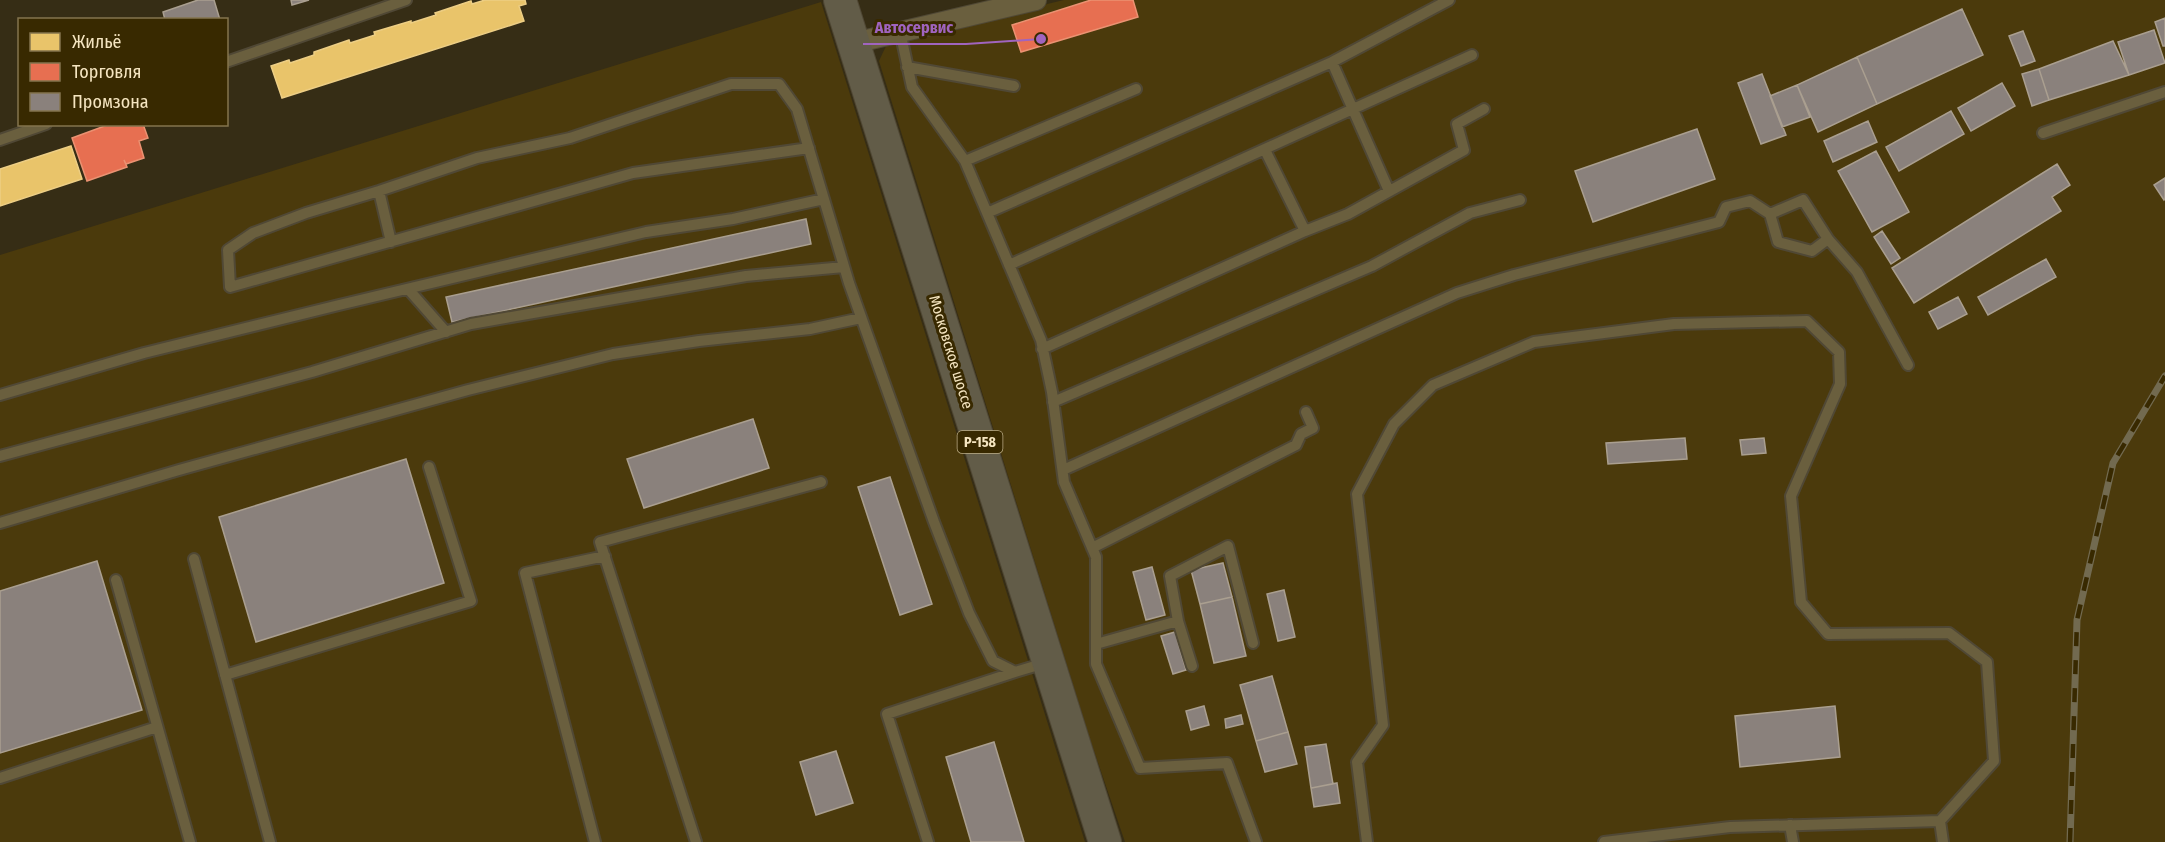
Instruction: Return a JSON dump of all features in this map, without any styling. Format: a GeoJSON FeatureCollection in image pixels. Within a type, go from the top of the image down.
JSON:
{"type":"FeatureCollection","features":[{"type":"Feature","properties":{"kind":"main road","name":"Московское шоссе"},"geometry":{"type":"LineString","coordinates":[[840,0],[1105,842]]}},
{"type":"Feature","properties":{"kind":"street"},"geometry":{"type":"LineString","coordinates":[[854,43],[1036,0]]}},
{"type":"Feature","properties":{"kind":"lane"},"geometry":{"type":"LineString","coordinates":[[228,61],[406,0]]}},
{"type":"Feature","properties":{"kind":"lane"},"geometry":{"type":"LineString","coordinates":[[987,213],[1332,62],[1449,0]]}},
{"type":"Feature","properties":{"kind":"lane"},"geometry":{"type":"LineString","coordinates":[[900,31],[912,87],[965,161],[1041,340],[1053,402],[1064,483],[1096,557],[1096,664],[1140,768],[1227,763],[1256,842]]}},
{"type":"Feature","properties":{"kind":"lane"},"geometry":{"type":"LineString","coordinates":[[1008,265],[1472,55]]}},
{"type":"Feature","properties":{"kind":"lane"},"geometry":{"type":"LineString","coordinates":[[1332,62],[1389,191]]}},
{"type":"Feature","properties":{"kind":"lane"},"geometry":{"type":"LineString","coordinates":[[908,67],[1014,86]]}},
{"type":"Feature","properties":{"kind":"lane"},"geometry":{"type":"LineString","coordinates":[[809,148],[633,173],[230,286],[228,250],[253,233],[306,213],[477,158],[570,138],[731,84],[779,84],[797,109],[809,148],[844,267],[861,318],[969,613],[993,661],[1015,672]]}},
{"type":"Feature","properties":{"kind":"lane"},"geometry":{"type":"LineString","coordinates":[[965,161],[1136,89]]}},
{"type":"Feature","properties":{"kind":"lane"},"geometry":{"type":"LineString","coordinates":[[2043,133],[2165,92]]}},
{"type":"Feature","properties":{"kind":"lane"},"geometry":{"type":"LineString","coordinates":[[1042,349],[1305,231],[1348,214],[1464,150],[1457,124],[1484,109]]}},
{"type":"Feature","properties":{"kind":"lane"},"geometry":{"type":"LineString","coordinates":[[0,140],[40,126]]}},
{"type":"Feature","properties":{"kind":"lane"},"geometry":{"type":"LineString","coordinates":[[1265,150],[1305,231]]}},
{"type":"Feature","properties":{"kind":"lane"},"geometry":{"type":"LineString","coordinates":[[379,191],[391,242]]}},
{"type":"Feature","properties":{"kind":"lane"},"geometry":{"type":"LineString","coordinates":[[0,395],[144,353],[645,232],[734,219],[824,199]]}},
{"type":"Feature","properties":{"kind":"lane"},"geometry":{"type":"LineString","coordinates":[[1053,402],[1372,266],[1470,213],[1520,200]]}},
{"type":"Feature","properties":{"kind":"lane"},"geometry":{"type":"LineString","coordinates":[[1770,214],[1803,200],[1828,239],[1857,272],[1908,365]]}},
{"type":"Feature","properties":{"kind":"lane"},"geometry":{"type":"LineString","coordinates":[[1063,470],[1456,293],[1514,275],[1719,222],[1726,207],[1750,201],[1770,214],[1778,242],[1812,251],[1828,239]]}},
{"type":"Feature","properties":{"kind":"lane"},"geometry":{"type":"LineString","coordinates":[[0,456],[312,372],[471,324],[746,276],[844,267]]}},
{"type":"Feature","properties":{"kind":"lane"},"geometry":{"type":"LineString","coordinates":[[409,290],[446,332]]}},
{"type":"Feature","properties":{"kind":"lane"},"geometry":{"type":"LineString","coordinates":[[0,523],[225,457],[468,390],[613,354],[699,341],[810,329],[861,318]]}},
{"type":"Feature","properties":{"kind":"lane"},"geometry":{"type":"LineString","coordinates":[[1367,842],[1357,762],[1383,725],[1357,494],[1394,424],[1433,385],[1534,342],[1674,324],[1807,321],[1839,351],[1840,384],[1791,496],[1801,602],[1828,634],[1949,633],[1987,662],[1994,761],[1940,821],[1730,827],[1604,842]]}},
{"type":"Feature","properties":{"kind":"lane"},"geometry":{"type":"LineString","coordinates":[[1092,548],[1296,445],[1301,434],[1313,428],[1306,412]]}},
{"type":"Feature","properties":{"kind":"lane"},"geometry":{"type":"LineString","coordinates":[[225,675],[471,600],[429,467]]}},
{"type":"Feature","properties":{"kind":"lane"},"geometry":{"type":"LineString","coordinates":[[696,842],[600,542],[821,482]]}},
{"type":"Feature","properties":{"kind":"lane"},"geometry":{"type":"LineString","coordinates":[[1192,666],[1178,621],[1170,576],[1228,546],[1253,643]]}},
{"type":"Feature","properties":{"kind":"lane"},"geometry":{"type":"LineString","coordinates":[[595,842],[525,573],[606,556]]}},
{"type":"Feature","properties":{"kind":"lane"},"geometry":{"type":"LineString","coordinates":[[194,559],[270,842]]}},
{"type":"Feature","properties":{"kind":"lane"},"geometry":{"type":"LineString","coordinates":[[116,580],[190,842]]}},
{"type":"Feature","properties":{"kind":"lane"},"geometry":{"type":"LineString","coordinates":[[1096,644],[1178,621]]}},
{"type":"Feature","properties":{"kind":"lane"},"geometry":{"type":"LineString","coordinates":[[928,842],[887,714],[1048,662]]}},
{"type":"Feature","properties":{"kind":"lane"},"geometry":{"type":"LineString","coordinates":[[0,778],[157,727]]}},
{"type":"Feature","properties":{"kind":"lane"},"geometry":{"type":"LineString","coordinates":[[1940,821],[1942,842]]}},
{"type":"Feature","properties":{"kind":"lane"},"geometry":{"type":"LineString","coordinates":[[1790,825],[1793,842]]}},
{"type":"Feature","properties":{"kind":"shaded area"},"geometry":{"type":"Polygon","coordinates":[[[1064,0],[2165,0],[2165,842],[1125,842],[1090,739],[879,61],[886,46],[894,41],[1064,0]]]}},
{"type":"Feature","properties":{"kind":"shaded area"},"geometry":{"type":"Polygon","coordinates":[[[821,2],[1085,842],[0,842],[0,255],[821,2]]]}},
{"type":"Feature","properties":{"kind":"building: Жильё"},"geometry":{"type":"Polygon","coordinates":[[[485,0],[525,0],[526,4],[519,6],[524,21],[282,98],[271,66],[289,60],[290,63],[349,40],[350,43],[375,35],[374,32],[411,21],[411,23],[471,1],[472,4],[485,0]]]}},
{"type":"Feature","properties":{"kind":"building: Жильё"},"geometry":{"type":"Polygon","coordinates":[[[71,146],[82,179],[0,206],[0,169],[71,146]]]}},
{"type":"Feature","properties":{"kind":"building: Торговля"},"geometry":{"type":"Polygon","coordinates":[[[1091,0],[1133,0],[1138,17],[1021,52],[1012,25],[1091,0]]]}},
{"type":"Feature","properties":{"kind":"building: Торговля"},"geometry":{"type":"Polygon","coordinates":[[[105,126],[144,126],[148,138],[139,141],[144,158],[126,164],[124,160],[127,167],[87,181],[72,138],[105,126]]]}},
{"type":"Feature","properties":{"kind":"building: Промзона"},"geometry":{"type":"Polygon","coordinates":[[[198,0],[214,0],[219,18],[164,18],[163,12],[198,0]]]}},
{"type":"Feature","properties":{"kind":"building: Промзона"},"geometry":{"type":"Polygon","coordinates":[[[291,0],[309,0],[292,5],[291,0]]]}},
{"type":"Feature","properties":{"kind":"building: Промзона"},"geometry":{"type":"Polygon","coordinates":[[[1962,9],[1983,55],[1877,104],[1857,57],[1962,9]]]}},
{"type":"Feature","properties":{"kind":"building: Промзона"},"geometry":{"type":"Polygon","coordinates":[[[2165,18],[2165,46],[2163,46],[2155,22],[2165,18]]]}},
{"type":"Feature","properties":{"kind":"building: Промзона"},"geometry":{"type":"Polygon","coordinates":[[[2154,30],[2165,63],[2129,75],[2118,42],[2154,30]]]}},
{"type":"Feature","properties":{"kind":"building: Промзона"},"geometry":{"type":"Polygon","coordinates":[[[2023,31],[2035,61],[2021,66],[2009,36],[2023,31]]]}},
{"type":"Feature","properties":{"kind":"building: Промзона"},"geometry":{"type":"Polygon","coordinates":[[[2113,41],[2129,75],[2049,100],[2039,69],[2113,41]]]}},
{"type":"Feature","properties":{"kind":"building: Промзона"},"geometry":{"type":"Polygon","coordinates":[[[1857,57],[1877,104],[1818,132],[1797,85],[1857,57]]]}},
{"type":"Feature","properties":{"kind":"building: Промзона"},"geometry":{"type":"Polygon","coordinates":[[[2039,69],[2049,100],[2032,106],[2022,74],[2039,69]]]}},
{"type":"Feature","properties":{"kind":"building: Промзона"},"geometry":{"type":"Polygon","coordinates":[[[1762,74],[1786,135],[1761,144],[1738,83],[1762,74]]]}},
{"type":"Feature","properties":{"kind":"building: Промзона"},"geometry":{"type":"Polygon","coordinates":[[[2002,83],[2015,106],[1971,131],[1958,108],[2002,83]]]}},
{"type":"Feature","properties":{"kind":"building: Промзона"},"geometry":{"type":"Polygon","coordinates":[[[1797,85],[1810,117],[1782,127],[1770,96],[1797,85]]]}},
{"type":"Feature","properties":{"kind":"building: Промзона"},"geometry":{"type":"Polygon","coordinates":[[[1951,111],[1964,134],[1899,171],[1886,147],[1951,111]]]}},
{"type":"Feature","properties":{"kind":"building: Промзона"},"geometry":{"type":"Polygon","coordinates":[[[1868,121],[1877,142],[1833,162],[1824,141],[1868,121]]]}},
{"type":"Feature","properties":{"kind":"building: Промзона"},"geometry":{"type":"Polygon","coordinates":[[[1697,129],[1715,179],[1593,222],[1575,171],[1697,129]]]}},
{"type":"Feature","properties":{"kind":"building: Промзона"},"geometry":{"type":"Polygon","coordinates":[[[1876,151],[1909,212],[1872,232],[1838,171],[1876,151]]]}},
{"type":"Feature","properties":{"kind":"building: Промзона"},"geometry":{"type":"Polygon","coordinates":[[[2057,164],[2070,185],[2052,197],[2061,211],[1914,303],[1892,268],[2057,164]]]}},
{"type":"Feature","properties":{"kind":"building: Промзона"},"geometry":{"type":"Polygon","coordinates":[[[2165,178],[2165,199],[2164,200],[2154,185],[2165,178]]]}},
{"type":"Feature","properties":{"kind":"building: Промзона"},"geometry":{"type":"Polygon","coordinates":[[[806,219],[811,244],[452,322],[446,297],[806,219]]]}},
{"type":"Feature","properties":{"kind":"building: Промзона"},"geometry":{"type":"Polygon","coordinates":[[[1882,231],[1900,258],[1891,264],[1874,237],[1882,231]]]}},
{"type":"Feature","properties":{"kind":"building: Промзона"},"geometry":{"type":"Polygon","coordinates":[[[2046,259],[2056,277],[1988,315],[1978,297],[2046,259]]]}},
{"type":"Feature","properties":{"kind":"building: Промзона"},"geometry":{"type":"Polygon","coordinates":[[[1958,297],[1967,314],[1938,329],[1929,312],[1958,297]]]}},
{"type":"Feature","properties":{"kind":"building: Промзона"},"geometry":{"type":"Polygon","coordinates":[[[753,419],[769,468],[644,508],[627,459],[753,419]]]}},
{"type":"Feature","properties":{"kind":"building: Промзона"},"geometry":{"type":"Polygon","coordinates":[[[1685,438],[1687,459],[1608,464],[1606,443],[1685,438]]]}},
{"type":"Feature","properties":{"kind":"building: Промзона"},"geometry":{"type":"Polygon","coordinates":[[[1764,438],[1766,453],[1742,455],[1740,440],[1764,438]]]}},
{"type":"Feature","properties":{"kind":"building: Промзона"},"geometry":{"type":"Polygon","coordinates":[[[406,459],[444,583],[256,642],[219,517],[406,459]]]}},
{"type":"Feature","properties":{"kind":"building: Промзона"},"geometry":{"type":"Polygon","coordinates":[[[890,477],[932,604],[900,615],[858,487],[890,477]]]}},
{"type":"Feature","properties":{"kind":"building: Промзона"},"geometry":{"type":"Polygon","coordinates":[[[97,561],[142,710],[0,753],[0,591],[97,561]]]}},
{"type":"Feature","properties":{"kind":"building: Промзона"},"geometry":{"type":"Polygon","coordinates":[[[1223,563],[1232,597],[1200,604],[1191,570],[1223,563]]]}},
{"type":"Feature","properties":{"kind":"building: Промзона"},"geometry":{"type":"Polygon","coordinates":[[[1152,567],[1165,615],[1146,620],[1133,572],[1152,567]]]}},
{"type":"Feature","properties":{"kind":"building: Промзона"},"geometry":{"type":"Polygon","coordinates":[[[1284,590],[1295,637],[1278,641],[1267,594],[1284,590]]]}},
{"type":"Feature","properties":{"kind":"building: Промзона"},"geometry":{"type":"Polygon","coordinates":[[[1232,597],[1246,656],[1214,663],[1200,604],[1232,597]]]}},
{"type":"Feature","properties":{"kind":"building: Промзона"},"geometry":{"type":"Polygon","coordinates":[[[1175,632],[1186,670],[1173,674],[1161,636],[1175,632]]]}},
{"type":"Feature","properties":{"kind":"building: Промзона"},"geometry":{"type":"Polygon","coordinates":[[[1272,676],[1288,732],[1256,741],[1240,685],[1272,676]]]}},
{"type":"Feature","properties":{"kind":"building: Промзона"},"geometry":{"type":"Polygon","coordinates":[[[1204,706],[1209,725],[1191,730],[1186,711],[1204,706]]]}},
{"type":"Feature","properties":{"kind":"building: Промзона"},"geometry":{"type":"Polygon","coordinates":[[[1835,706],[1840,757],[1740,767],[1735,716],[1835,706]]]}},
{"type":"Feature","properties":{"kind":"building: Промзона"},"geometry":{"type":"Polygon","coordinates":[[[1241,715],[1243,724],[1226,728],[1225,719],[1241,715]]]}},
{"type":"Feature","properties":{"kind":"building: Промзона"},"geometry":{"type":"Polygon","coordinates":[[[1288,732],[1297,764],[1265,772],[1256,741],[1288,732]]]}},
{"type":"Feature","properties":{"kind":"building: Промзона"},"geometry":{"type":"Polygon","coordinates":[[[994,742],[1024,842],[971,842],[946,757],[994,742]]]}},
{"type":"Feature","properties":{"kind":"building: Промзона"},"geometry":{"type":"Polygon","coordinates":[[[1326,744],[1333,784],[1311,788],[1305,747],[1326,744]]]}},
{"type":"Feature","properties":{"kind":"building: Промзона"},"geometry":{"type":"Polygon","coordinates":[[[836,751],[853,803],[816,815],[800,762],[836,751]]]}},
{"type":"Feature","properties":{"kind":"building: Промзона"},"geometry":{"type":"Polygon","coordinates":[[[1337,783],[1340,803],[1314,807],[1311,788],[1337,783]]]}},
{"type":"Feature","properties":{"kind":"railway"},"geometry":{"type":"LineString","coordinates":[[2070,842],[2077,620],[2113,463],[2165,376]]}},
{"type":"Feature","properties":{"kind":"place","name":"Автосервис"},"geometry":{"type":"Point","coordinates":[1041,39]}}]}
